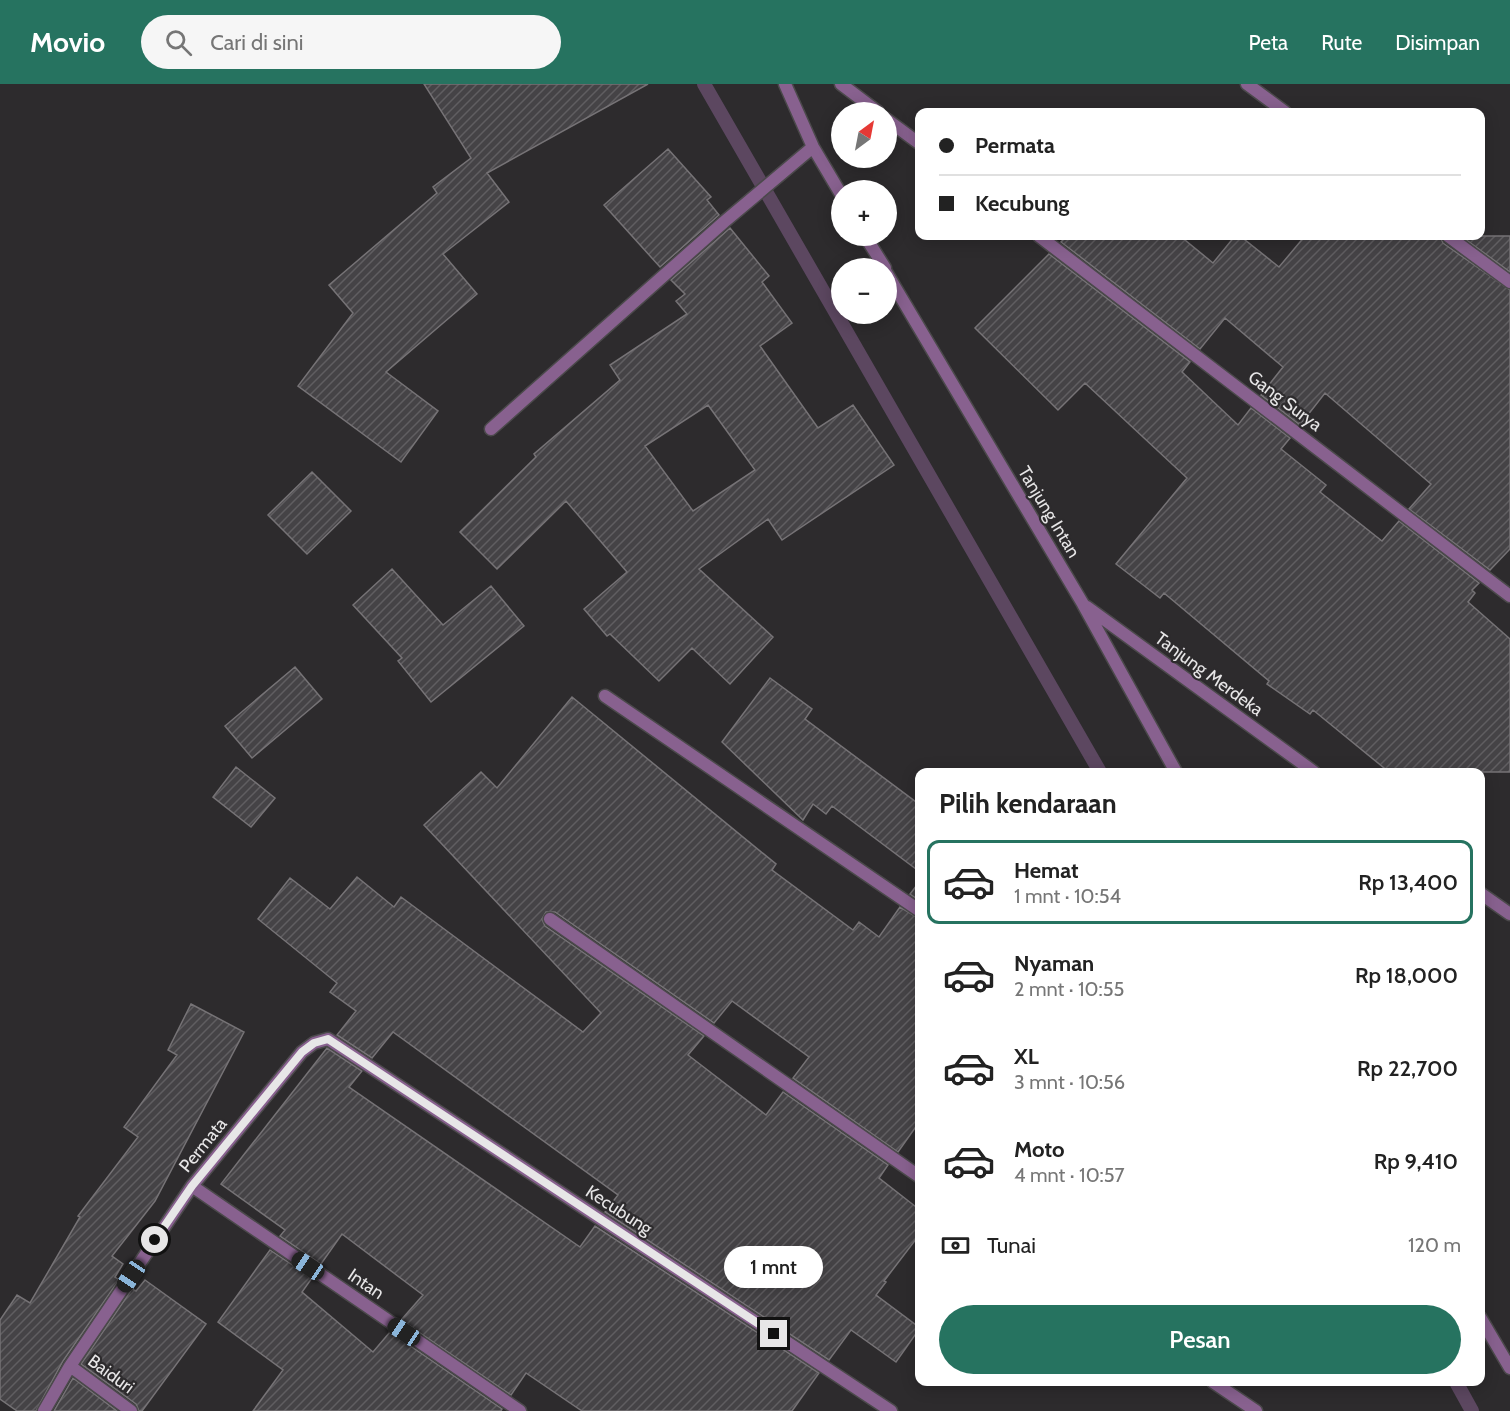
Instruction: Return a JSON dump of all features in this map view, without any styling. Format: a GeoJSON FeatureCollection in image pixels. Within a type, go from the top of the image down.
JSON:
{"type":"FeatureCollection","features":[{"type":"Feature","properties":{"kind":"street"},"geometry":{"type":"LineString","coordinates":[[785,84],[813,147],[833,180]]}},
{"type":"Feature","properties":{"kind":"street"},"geometry":{"type":"LineString","coordinates":[[840,84],[864,102]]}},
{"type":"Feature","properties":{"kind":"street"},"geometry":{"type":"LineString","coordinates":[[1247,84],[1280,108]]}},
{"type":"Feature","properties":{"kind":"street"},"geometry":{"type":"LineString","coordinates":[[897,127],[915,140]]}},
{"type":"Feature","properties":{"kind":"street"},"geometry":{"type":"LineString","coordinates":[[491,429],[724,222],[813,147]]}},
{"type":"Feature","properties":{"kind":"street","name":"Gang Surya"},"geometry":{"type":"LineString","coordinates":[[1044,240],[1510,596]]}},
{"type":"Feature","properties":{"kind":"street"},"geometry":{"type":"LineString","coordinates":[[1453,240],[1510,282]]}},
{"type":"Feature","properties":{"kind":"street","name":"Tanjung Intan"},"geometry":{"type":"LineString","coordinates":[[897,289],[1083,603],[1174,768]]}},
{"type":"Feature","properties":{"kind":"street","name":"Tanjung Merdeka"},"geometry":{"type":"LineString","coordinates":[[1083,603],[1309,768]]}},
{"type":"Feature","properties":{"kind":"street"},"geometry":{"type":"LineString","coordinates":[[605,696],[915,908]]}},
{"type":"Feature","properties":{"kind":"street"},"geometry":{"type":"LineString","coordinates":[[1485,896],[1510,914]]}},
{"type":"Feature","properties":{"kind":"street"},"geometry":{"type":"LineString","coordinates":[[550,919],[915,1174]]}},
{"type":"Feature","properties":{"kind":"street","name":"Permata"},"geometry":{"type":"LineString","coordinates":[[44,1411],[70,1366],[192,1186],[302,1052],[314,1043],[328,1039]]}},
{"type":"Feature","properties":{"kind":"street","name":"Kecubung"},"geometry":{"type":"LineString","coordinates":[[328,1039],[891,1411]]}},
{"type":"Feature","properties":{"kind":"street","name":"Intan"},"geometry":{"type":"LineString","coordinates":[[192,1186],[520,1411]]}},
{"type":"Feature","properties":{"kind":"street"},"geometry":{"type":"LineString","coordinates":[[1485,1326],[1510,1368]]}},
{"type":"Feature","properties":{"kind":"street","name":"Baiduri"},"geometry":{"type":"LineString","coordinates":[[70,1366],[131,1411]]}},
{"type":"Feature","properties":{"kind":"street"},"geometry":{"type":"LineString","coordinates":[[1219,1386],[1256,1411]]}},
{"type":"Feature","properties":{"kind":"building"},"geometry":{"type":"Polygon","coordinates":[[[424,84],[648,84],[487,173],[509,202],[443,254],[477,294],[386,372],[438,411],[401,462],[298,386],[353,313],[329,285],[437,193],[433,187],[471,158],[424,84]]]}},
{"type":"Feature","properties":{"kind":"building"},"geometry":{"type":"Polygon","coordinates":[[[668,149],[711,197],[707,200],[719,215],[660,267],[604,205],[668,149]]]}},
{"type":"Feature","properties":{"kind":"building"},"geometry":{"type":"Polygon","coordinates":[[[730,228],[769,276],[762,282],[792,323],[760,346],[818,428],[853,405],[894,465],[782,540],[768,519],[699,569],[773,637],[730,684],[692,648],[659,681],[610,634],[607,636],[584,609],[627,572],[566,501],[497,569],[460,532],[536,457],[534,454],[620,380],[610,365],[687,314],[676,301],[685,294],[671,280],[730,228]],[[708,405],[645,446],[693,511],[755,470],[708,405]]]}},
{"type":"Feature","properties":{"kind":"building"},"geometry":{"type":"Polygon","coordinates":[[[1485,236],[1510,236],[1510,272],[1466,240],[1485,240],[1485,236]]]}},
{"type":"Feature","properties":{"kind":"building"},"geometry":{"type":"Polygon","coordinates":[[[1063,240],[1185,240],[1213,263],[1232,240],[1245,240],[1279,267],[1302,240],[1442,240],[1510,290],[1510,549],[1490,570],[1409,509],[1431,484],[1325,393],[1300,425],[1261,395],[1283,367],[1225,318],[1200,349],[1061,242],[1063,240]]]}},
{"type":"Feature","properties":{"kind":"building"},"geometry":{"type":"Polygon","coordinates":[[[1049,254],[1190,362],[1182,372],[1238,425],[1251,408],[1290,438],[1281,449],[1326,485],[1320,492],[1382,541],[1399,521],[1479,583],[1472,590],[1475,593],[1468,602],[1510,639],[1510,772],[1485,772],[1485,768],[1384,768],[1313,710],[1310,714],[1267,684],[1269,681],[1164,593],[1160,598],[1116,564],[1187,478],[1085,383],[1058,410],[975,328],[1049,254]]]}},
{"type":"Feature","properties":{"kind":"building"},"geometry":{"type":"Polygon","coordinates":[[[312,472],[351,511],[307,554],[268,515],[312,472]]]}},
{"type":"Feature","properties":{"kind":"building"},"geometry":{"type":"Polygon","coordinates":[[[392,569],[443,625],[491,586],[524,626],[431,702],[398,661],[402,658],[353,605],[392,569]]]}},
{"type":"Feature","properties":{"kind":"building"},"geometry":{"type":"Polygon","coordinates":[[[295,667],[322,699],[252,758],[225,726],[295,667]]]}},
{"type":"Feature","properties":{"kind":"building"},"geometry":{"type":"Polygon","coordinates":[[[770,678],[812,709],[805,719],[915,801],[915,868],[832,806],[826,814],[813,804],[803,820],[722,742],[770,678]]]}},
{"type":"Feature","properties":{"kind":"building"},"geometry":{"type":"Polygon","coordinates":[[[572,697],[776,864],[772,870],[853,930],[859,922],[879,937],[900,907],[915,916],[915,1128],[898,1152],[793,1078],[809,1057],[732,1001],[714,1023],[555,912],[546,912],[542,919],[545,926],[704,1036],[688,1055],[766,1115],[783,1092],[888,1165],[879,1178],[915,1206],[915,1241],[876,1295],[915,1324],[915,1335],[896,1362],[851,1330],[829,1360],[605,1212],[618,1195],[393,1032],[372,1058],[337,1035],[356,1011],[330,992],[337,983],[258,919],[290,878],[330,909],[357,877],[394,907],[401,897],[583,1032],[601,1013],[424,825],[481,772],[497,788],[572,697]]]}},
{"type":"Feature","properties":{"kind":"building"},"geometry":{"type":"Polygon","coordinates":[[[236,767],[275,798],[251,827],[213,797],[236,767]]]}},
{"type":"Feature","properties":{"kind":"building"},"geometry":{"type":"Polygon","coordinates":[[[915,888],[915,898],[910,894],[915,888]]]}},
{"type":"Feature","properties":{"kind":"building"},"geometry":{"type":"Polygon","coordinates":[[[191,1004],[244,1032],[155,1201],[112,1256],[123,1264],[115,1277],[119,1280],[63,1361],[36,1411],[17,1411],[0,1399],[0,1320],[17,1295],[30,1303],[80,1217],[78,1216],[138,1137],[124,1127],[177,1055],[168,1050],[191,1004]]]}},
{"type":"Feature","properties":{"kind":"building"},"geometry":{"type":"Polygon","coordinates":[[[327,1048],[362,1071],[349,1087],[580,1247],[595,1226],[819,1373],[792,1411],[582,1411],[526,1373],[511,1395],[401,1320],[423,1295],[342,1234],[321,1264],[280,1236],[285,1230],[221,1184],[327,1048]]]}},
{"type":"Feature","properties":{"kind":"building"},"geometry":{"type":"Polygon","coordinates":[[[270,1250],[312,1278],[302,1292],[373,1352],[390,1332],[502,1409],[501,1411],[253,1411],[283,1370],[218,1322],[270,1250]]]}},
{"type":"Feature","properties":{"kind":"building"},"geometry":{"type":"Polygon","coordinates":[[[145,1280],[206,1324],[142,1411],[139,1411],[136,1404],[81,1364],[132,1289],[136,1291],[145,1280]]]}},
{"type":"Feature","properties":{"kind":"building"},"geometry":{"type":"Polygon","coordinates":[[[73,1378],[117,1411],[54,1411],[73,1378]]]}},
{"type":"Feature","properties":{"kind":"waterway"},"geometry":{"type":"LineString","coordinates":[[704,84],[1098,768]]}},
{"type":"Feature","properties":{"kind":"waterway"},"geometry":{"type":"LineString","coordinates":[[1458,1386],[1472,1411]]}},
{"type":"Feature","properties":{"kind":"route"},"geometry":{"type":"LineString","coordinates":[[155,1240],[192,1186],[302,1052],[314,1043],[328,1039],[774,1334]]}}]}
